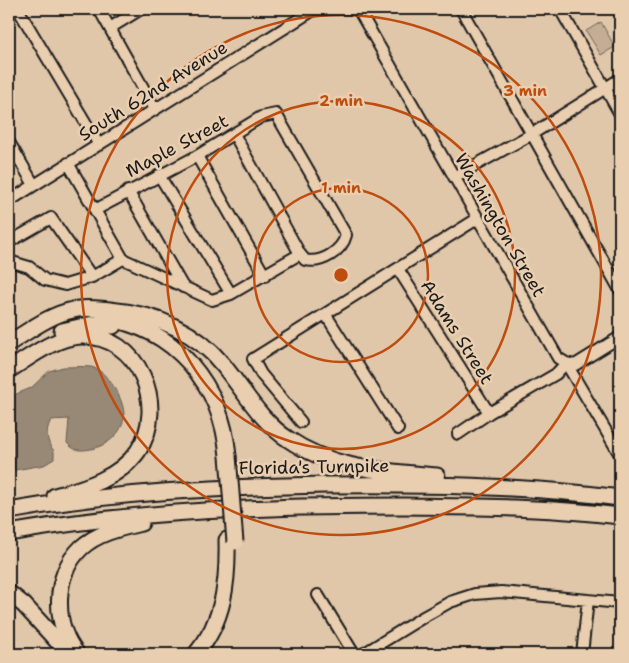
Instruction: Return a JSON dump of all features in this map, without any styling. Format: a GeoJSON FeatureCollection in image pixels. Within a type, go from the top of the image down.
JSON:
{"type":"FeatureCollection","features":[{"type":"Feature","properties":{"kind":"highway"},"geometry":{"type":"LineString","coordinates":[[9,343],[54,315],[74,309],[132,312],[157,319],[182,330],[204,346],[222,363],[265,418],[286,438],[312,454],[334,463],[360,468],[474,478],[504,486]]}},
{"type":"Feature","properties":{"kind":"highway"},"geometry":{"type":"LineString","coordinates":[[9,352],[55,324],[76,319],[118,320],[144,329],[178,351],[202,378],[223,419],[231,541],[235,571],[230,607],[215,639],[205,654]]}},
{"type":"Feature","properties":{"kind":"highway"},"geometry":{"type":"LineString","coordinates":[[9,361],[58,332],[76,326],[93,324],[114,326],[136,335],[177,361],[198,384],[213,413],[225,456]]}},
{"type":"Feature","properties":{"kind":"highway"},"geometry":{"type":"LineString","coordinates":[[9,370],[63,339],[81,336],[100,339],[120,347],[134,360],[149,394],[152,413],[146,434],[137,451],[125,465],[110,475],[89,487],[9,505]]}},
{"type":"Feature","properties":{"kind":"highway","name":"Florida's Turnpike"},"geometry":{"type":"LineString","coordinates":[[9,511],[92,499],[203,489],[399,484],[504,486],[620,498]]}},
{"type":"Feature","properties":{"kind":"highway"},"geometry":{"type":"LineString","coordinates":[[9,533],[88,521],[186,512],[302,506],[530,508],[620,516]]}},
{"type":"Feature","properties":{"kind":"highway"},"geometry":{"type":"LineString","coordinates":[[77,654],[65,633],[60,607],[62,586],[69,566],[81,549],[98,536],[117,529],[186,512]]}},
{"type":"Feature","properties":{"kind":"highway"},"geometry":{"type":"LineString","coordinates":[[196,654],[213,630],[225,595],[231,541]]}},
{"type":"Feature","properties":{"kind":"highway"},"geometry":{"type":"LineString","coordinates":[[9,593],[24,605],[70,654]]}},
{"type":"Feature","properties":{"kind":"street"},"geometry":{"type":"LineString","coordinates":[[18,9],[99,145]]}},
{"type":"Feature","properties":{"kind":"street"},"geometry":{"type":"LineString","coordinates":[[99,9],[155,109]]}},
{"type":"Feature","properties":{"kind":"street"},"geometry":{"type":"LineString","coordinates":[[110,28],[141,9]]}},
{"type":"Feature","properties":{"kind":"street","name":"South 62nd Avenue"},"geometry":{"type":"LineString","coordinates":[[9,201],[315,9]]}},
{"type":"Feature","properties":{"kind":"street","name":"Washington Street"},"geometry":{"type":"LineString","coordinates":[[358,9],[477,220],[558,358],[566,363],[572,378],[619,453]]}},
{"type":"Feature","properties":{"kind":"street"},"geometry":{"type":"LineString","coordinates":[[461,9],[620,290]]}},
{"type":"Feature","properties":{"kind":"street"},"geometry":{"type":"LineString","coordinates":[[560,9],[620,114]]}},
{"type":"Feature","properties":{"kind":"street"},"geometry":{"type":"LineString","coordinates":[[454,177],[532,134],[620,79]]}},
{"type":"Feature","properties":{"kind":"street","name":"Maple Street"},"geometry":{"type":"LineString","coordinates":[[95,210],[159,174],[197,156],[262,117],[276,114],[346,235],[343,244],[327,257],[310,261],[305,260],[300,254]]}},
{"type":"Feature","properties":{"kind":"street"},"geometry":{"type":"LineString","coordinates":[[68,163],[123,259],[212,300],[231,294],[300,254],[234,134]]}},
{"type":"Feature","properties":{"kind":"street"},"geometry":{"type":"LineString","coordinates":[[9,142],[34,185]]}},
{"type":"Feature","properties":{"kind":"street"},"geometry":{"type":"LineString","coordinates":[[197,156],[265,276]]}},
{"type":"Feature","properties":{"kind":"street"},"geometry":{"type":"LineString","coordinates":[[159,174],[231,294]]}},
{"type":"Feature","properties":{"kind":"street"},"geometry":{"type":"LineString","coordinates":[[128,191],[183,287]]}},
{"type":"Feature","properties":{"kind":"street"},"geometry":{"type":"LineString","coordinates":[[9,242],[51,218],[92,277]]}},
{"type":"Feature","properties":{"kind":"street"},"geometry":{"type":"LineString","coordinates":[[301,422],[261,374],[253,359],[477,220]]}},
{"type":"Feature","properties":{"kind":"street"},"geometry":{"type":"LineString","coordinates":[[9,261],[29,267],[45,280],[65,285],[92,277],[123,259]]}},
{"type":"Feature","properties":{"kind":"street","name":"Adams Street"},"geometry":{"type":"LineString","coordinates":[[398,269],[488,413]]}},
{"type":"Feature","properties":{"kind":"street"},"geometry":{"type":"LineString","coordinates":[[326,315],[398,429]]}},
{"type":"Feature","properties":{"kind":"street"},"geometry":{"type":"LineString","coordinates":[[458,434],[488,413],[556,374],[566,363],[574,365],[620,337]]}},
{"type":"Feature","properties":{"kind":"street"},"geometry":{"type":"LineString","coordinates":[[363,654],[450,602],[475,594],[501,592],[620,603]]}},
{"type":"Feature","properties":{"kind":"street"},"geometry":{"type":"LineString","coordinates":[[318,595],[354,654]]}},
{"type":"Feature","properties":{"kind":"street"},"geometry":{"type":"LineString","coordinates":[[582,654],[588,600]]}},
{"type":"Feature","properties":{"kind":"shaded area"},"geometry":{"type":"Polygon","coordinates":[[[601,22],[615,47],[601,55],[586,31],[601,22]]]}},
{"type":"Feature","properties":{"kind":"shaded area"},"geometry":{"type":"Polygon","coordinates":[[[63,367],[91,367],[97,369],[109,380],[118,394],[124,409],[121,428],[108,442],[91,449],[78,450],[72,448],[67,443],[69,419],[51,420],[47,436],[54,451],[54,459],[44,465],[9,471],[9,397],[31,388],[49,371],[63,367]]]}}]}
